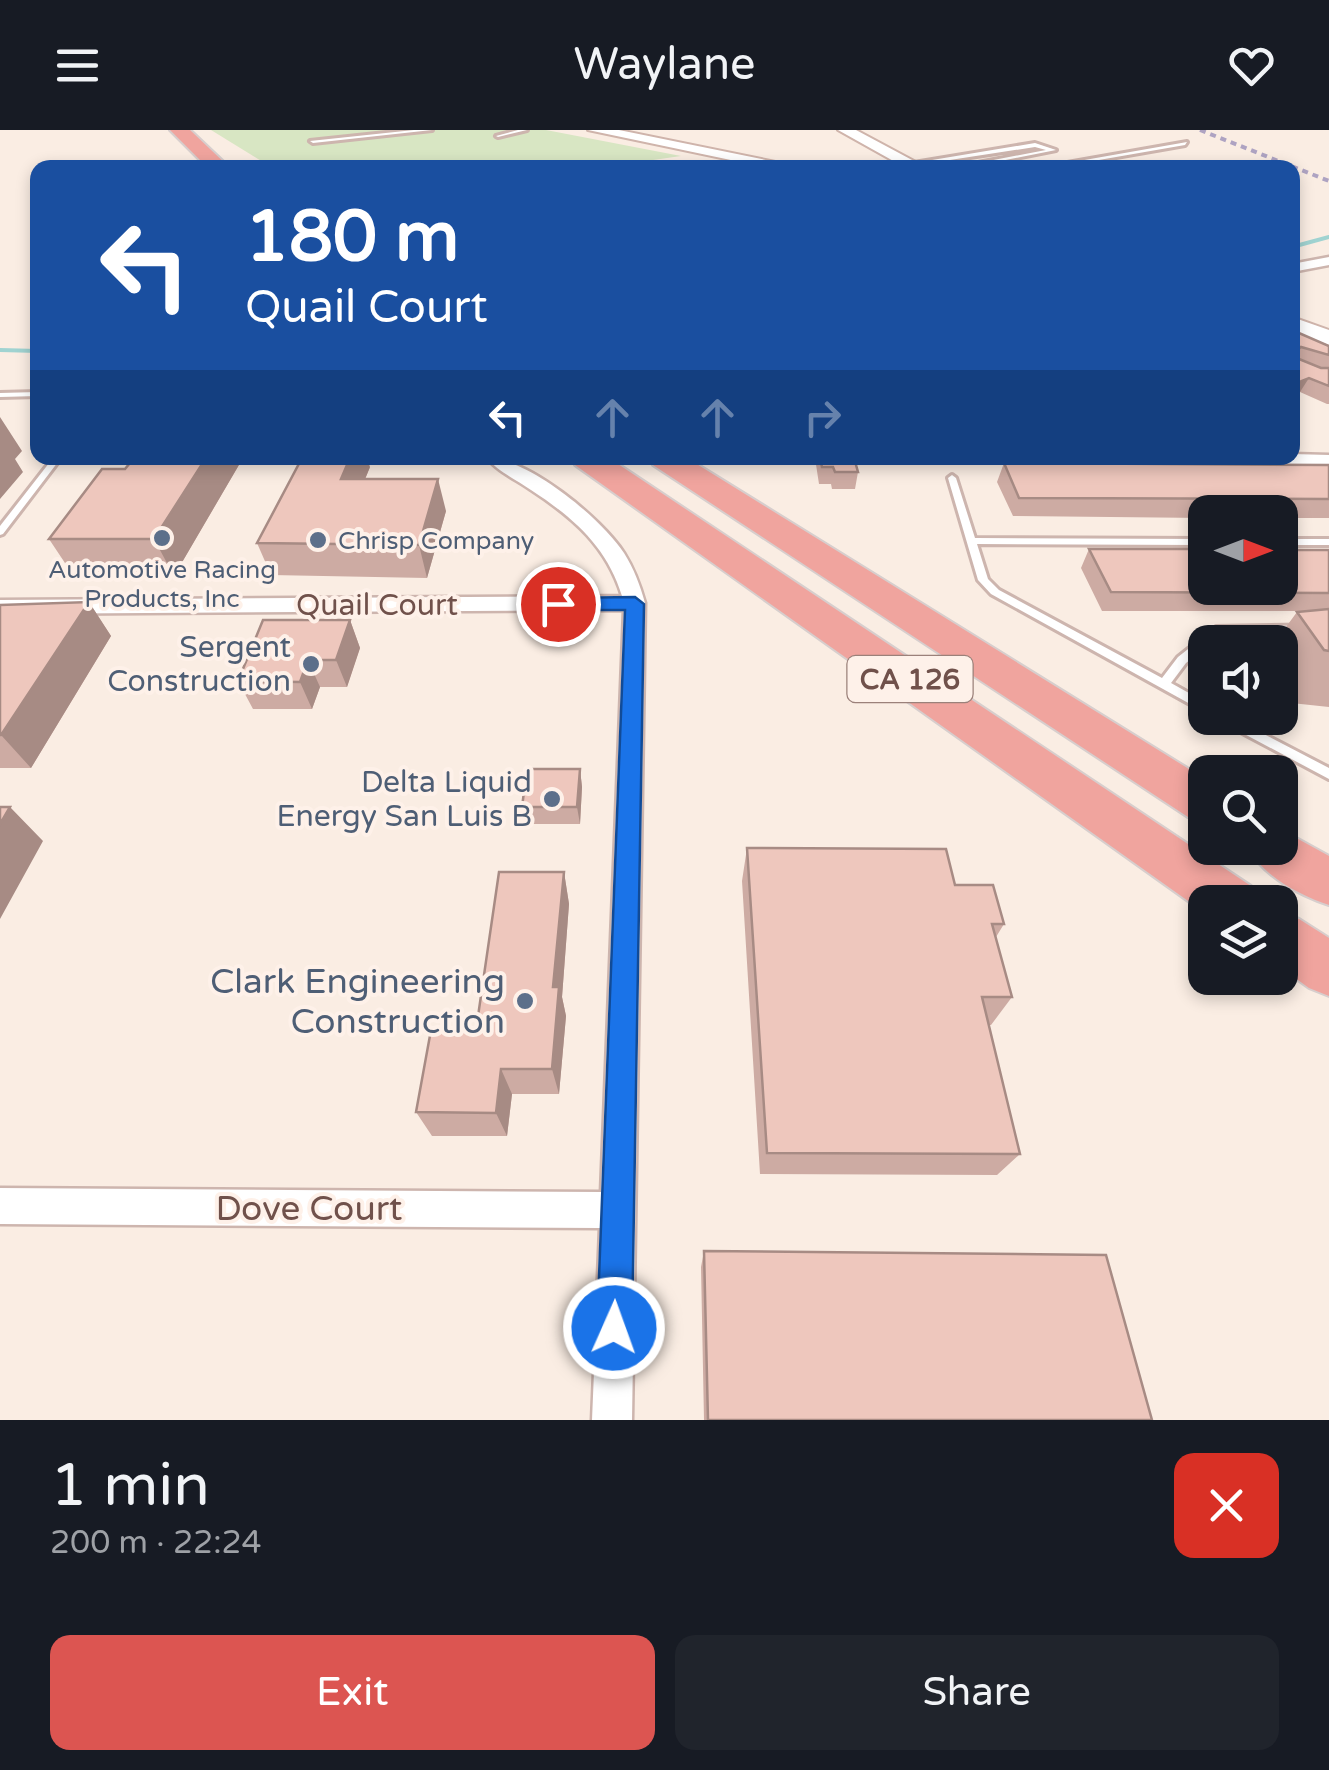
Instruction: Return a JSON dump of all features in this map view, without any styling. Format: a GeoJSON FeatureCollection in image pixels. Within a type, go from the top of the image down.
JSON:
{"type":"FeatureCollection","features":[{"type":"Feature","properties":{"kind":"highway"},"geometry":{"type":"LineString","coordinates":[[179,130],[211,160]]}},
{"type":"Feature","properties":{"kind":"highway","name":"CA 126"},"geometry":{"type":"LineString","coordinates":[[598,465],[1207,885]]}},
{"type":"Feature","properties":{"kind":"highway","name":"CA 126"},"geometry":{"type":"LineString","coordinates":[[677,465],[1188,792]]}},
{"type":"Feature","properties":{"kind":"highway"},"geometry":{"type":"LineString","coordinates":[[1298,863],[1329,883]]}},
{"type":"Feature","properties":{"kind":"highway"},"geometry":{"type":"LineString","coordinates":[[1298,948],[1329,970]]}},
{"type":"Feature","properties":{"kind":"main road"},"geometry":{"type":"LineString","coordinates":[[595,130],[754,160]]}},
{"type":"Feature","properties":{"kind":"main road"},"geometry":{"type":"LineString","coordinates":[[846,130],[904,160]]}},
{"type":"Feature","properties":{"kind":"main road"},"geometry":{"type":"LineString","coordinates":[[1300,327],[1328,339]]}},
{"type":"Feature","properties":{"kind":"main road"},"geometry":{"type":"LineString","coordinates":[[1300,335],[1328,339]]}},
{"type":"Feature","properties":{"kind":"street"},"geometry":{"type":"LineString","coordinates":[[1300,266],[1329,261]]}},
{"type":"Feature","properties":{"kind":"street"},"geometry":{"type":"LineString","coordinates":[[1300,460],[1329,460]]}},
{"type":"Feature","properties":{"kind":"street"},"geometry":{"type":"LineString","coordinates":[[505,465],[596,528],[620,558],[635,604],[612,1420]]}},
{"type":"Feature","properties":{"kind":"street","name":"Quail Court"},"geometry":{"type":"LineString","coordinates":[[0,607],[635,604]]}},
{"type":"Feature","properties":{"kind":"street","name":"Dove Court"},"geometry":{"type":"LineString","coordinates":[[0,1206],[618,1210]]}},
{"type":"Feature","properties":{"kind":"lane"},"geometry":{"type":"LineString","coordinates":[[314,140],[430,130]]}},
{"type":"Feature","properties":{"kind":"lane"},"geometry":{"type":"LineString","coordinates":[[498,136],[525,130]]}},
{"type":"Feature","properties":{"kind":"lane"},"geometry":{"type":"LineString","coordinates":[[1088,160],[1185,143]]}},
{"type":"Feature","properties":{"kind":"lane"},"geometry":{"type":"LineString","coordinates":[[949,160],[1035,145],[1052,150],[998,160]]}},
{"type":"Feature","properties":{"kind":"lane"},"geometry":{"type":"LineString","coordinates":[[0,395],[30,394]]}},
{"type":"Feature","properties":{"kind":"lane"},"geometry":{"type":"LineString","coordinates":[[0,532],[52,465]]}},
{"type":"Feature","properties":{"kind":"lane"},"geometry":{"type":"LineString","coordinates":[[952,478],[983,580],[1008,603],[1188,698]]}},
{"type":"Feature","properties":{"kind":"lane"},"geometry":{"type":"LineString","coordinates":[[971,541],[1188,542]]}},
{"type":"Feature","properties":{"kind":"lane"},"geometry":{"type":"LineString","coordinates":[[1298,542],[1329,542]]}},
{"type":"Feature","properties":{"kind":"lane"},"geometry":{"type":"LineString","coordinates":[[1164,685],[1182,660],[1220,630],[1329,630]]}},
{"type":"Feature","properties":{"kind":"lane"},"geometry":{"type":"LineString","coordinates":[[1256,735],[1329,774]]}},
{"type":"Feature","properties":{"kind":"green space"},"geometry":{"type":"Polygon","coordinates":[[[211,130],[546,130],[681,156],[653,160],[260,160],[211,130]]]}},
{"type":"Feature","properties":{"kind":"building"},"geometry":{"type":"Polygon","coordinates":[[[1300,333],[1329,346],[1329,355],[1301,347],[1300,333]]]}},
{"type":"Feature","properties":{"kind":"building"},"geometry":{"type":"Polygon","coordinates":[[[1300,359],[1329,368],[1329,386],[1309,378],[1300,382],[1300,359]]]}},
{"type":"Feature","properties":{"kind":"building"},"geometry":{"type":"Polygon","coordinates":[[[128,465],[202,465],[154,539],[49,539],[102,469],[125,469],[128,465]]]}},
{"type":"Feature","properties":{"kind":"building"},"geometry":{"type":"Polygon","coordinates":[[[298,465],[347,465],[341,479],[438,479],[419,545],[257,543],[298,465]]]}},
{"type":"Feature","properties":{"kind":"building"},"geometry":{"type":"Polygon","coordinates":[[[856,465],[858,472],[835,472],[833,467],[822,467],[856,465]]]}},
{"type":"Feature","properties":{"kind":"building"},"geometry":{"type":"Polygon","coordinates":[[[1005,465],[1329,465],[1329,499],[1298,499],[1298,495],[1188,495],[1188,499],[1019,498],[1005,465]]]}},
{"type":"Feature","properties":{"kind":"building"},"geometry":{"type":"Polygon","coordinates":[[[1089,549],[1188,549],[1188,592],[1111,592],[1089,549]]]}},
{"type":"Feature","properties":{"kind":"building"},"geometry":{"type":"Polygon","coordinates":[[[1298,550],[1329,550],[1329,593],[1298,593],[1298,550]]]}},
{"type":"Feature","properties":{"kind":"building"},"geometry":{"type":"Polygon","coordinates":[[[89,602],[1,735],[0,735],[0,605],[89,602]]]}},
{"type":"Feature","properties":{"kind":"building"},"geometry":{"type":"Polygon","coordinates":[[[1329,609],[1329,651],[1324,650],[1297,612],[1329,609]]]}},
{"type":"Feature","properties":{"kind":"building"},"geometry":{"type":"Polygon","coordinates":[[[263,620],[350,620],[336,660],[308,660],[300,682],[238,681],[263,620]]]}},
{"type":"Feature","properties":{"kind":"building"},"geometry":{"type":"Polygon","coordinates":[[[527,769],[580,769],[577,807],[522,807],[527,769]]]}},
{"type":"Feature","properties":{"kind":"building"},"geometry":{"type":"Polygon","coordinates":[[[0,807],[10,807],[0,824],[0,807]]]}},
{"type":"Feature","properties":{"kind":"building"},"geometry":{"type":"Polygon","coordinates":[[[747,848],[946,849],[955,885],[993,885],[1004,924],[992,924],[1012,997],[982,997],[1020,1154],[767,1153],[747,848]]]}},
{"type":"Feature","properties":{"kind":"building"},"geometry":{"type":"Polygon","coordinates":[[[499,872],[564,872],[553,987],[559,987],[552,1069],[501,1069],[496,1113],[416,1112],[431,1030],[476,1030],[499,872]]]}},
{"type":"Feature","properties":{"kind":"building"},"geometry":{"type":"Polygon","coordinates":[[[704,1251],[1106,1255],[1152,1420],[708,1420],[704,1251]]]}},
{"type":"Feature","properties":{"kind":"waterway"},"geometry":{"type":"LineString","coordinates":[[1300,245],[1329,237]]}},
{"type":"Feature","properties":{"kind":"waterway"},"geometry":{"type":"LineString","coordinates":[[0,350],[30,351]]}},
{"type":"Feature","properties":{"kind":"railway"},"geometry":{"type":"LineString","coordinates":[[1200,130],[1276,160]]}},
{"type":"Feature","properties":{"kind":"railway"},"geometry":{"type":"LineString","coordinates":[[1300,170],[1329,181]]}},
{"type":"Feature","properties":{"kind":"place","name":"Automotive Racing Products, Inc"},"geometry":{"type":"Point","coordinates":[162,538]}},
{"type":"Feature","properties":{"kind":"place","name":"Chrisp Company"},"geometry":{"type":"Point","coordinates":[318,540]}},
{"type":"Feature","properties":{"kind":"place","name":"Sergent Construction"},"geometry":{"type":"Point","coordinates":[311,664]}},
{"type":"Feature","properties":{"kind":"place","name":"Delta Liquid Energy San Luis B"},"geometry":{"type":"Point","coordinates":[552,799]}},
{"type":"Feature","properties":{"kind":"place","name":"Clark Engineering Construction"},"geometry":{"type":"Point","coordinates":[525,1001]}},
{"type":"Feature","properties":{"kind":"route"},"geometry":{"type":"LineString","coordinates":[[558,604],[635,604],[614,1328]]}}]}
